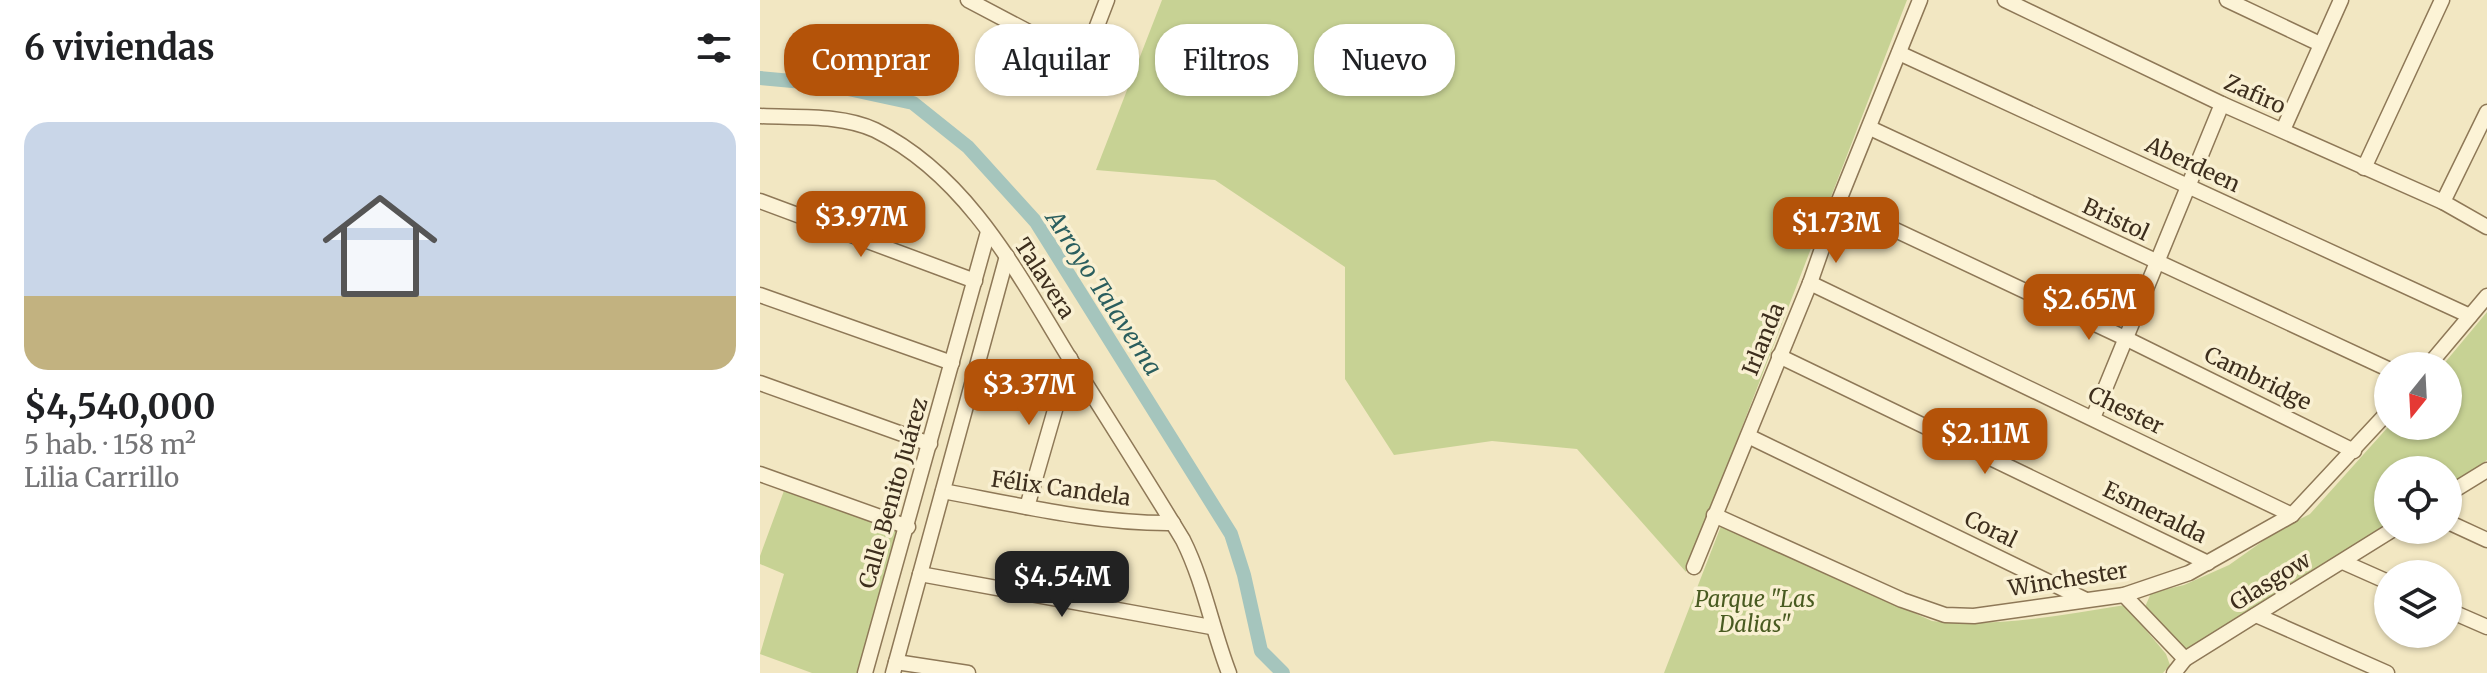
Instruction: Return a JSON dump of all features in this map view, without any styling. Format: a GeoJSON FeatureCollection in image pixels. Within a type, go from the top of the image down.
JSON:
{"type":"FeatureCollection","features":[{"type":"Feature","properties":{"kind":"street"},"geometry":{"type":"LineString","coordinates":[[968,0],[1014,24]]}},
{"type":"Feature","properties":{"kind":"street"},"geometry":{"type":"LineString","coordinates":[[1098,24],[1107,0]]}},
{"type":"Feature","properties":{"kind":"street","name":"Irlanda"},"geometry":{"type":"LineString","coordinates":[[1694,567],[1810,283],[1838,203],[1920,0]]}},
{"type":"Feature","properties":{"kind":"street","name":"Zafiro"},"geometry":{"type":"LineString","coordinates":[[2005,0],[2031,5],[2222,104],[2443,202],[2487,227]]}},
{"type":"Feature","properties":{"kind":"street"},"geometry":{"type":"LineString","coordinates":[[2227,0],[2320,44]]}},
{"type":"Feature","properties":{"kind":"street"},"geometry":{"type":"LineString","coordinates":[[2283,130],[2341,0]]}},
{"type":"Feature","properties":{"kind":"street"},"geometry":{"type":"LineString","coordinates":[[2364,168],[2442,0]]}},
{"type":"Feature","properties":{"kind":"street","name":"Aberdeen"},"geometry":{"type":"LineString","coordinates":[[1899,53],[2470,316]]}},
{"type":"Feature","properties":{"kind":"street"},"geometry":{"type":"LineString","coordinates":[[2093,418],[2222,104]]}},
{"type":"Feature","properties":{"kind":"street"},"geometry":{"type":"LineString","coordinates":[[2443,202],[2487,112]]}},
{"type":"Feature","properties":{"kind":"street","name":"Talavera"},"geometry":{"type":"LineString","coordinates":[[760,116],[847,122],[872,129],[929,167],[957,192],[1007,256],[1173,523],[1196,564],[1211,627],[1229,673]]}},
{"type":"Feature","properties":{"kind":"street","name":"Bristol"},"geometry":{"type":"LineString","coordinates":[[1870,128],[2374,363]]}},
{"type":"Feature","properties":{"kind":"street"},"geometry":{"type":"LineString","coordinates":[[760,201],[975,281]]}},
{"type":"Feature","properties":{"kind":"street","name":"Cambridge"},"geometry":{"type":"LineString","coordinates":[[1838,203],[2127,339],[2354,451]]}},
{"type":"Feature","properties":{"kind":"street","name":"Calle Benito Juárez"},"geometry":{"type":"LineString","coordinates":[[865,673],[988,232]]}},
{"type":"Feature","properties":{"kind":"street"},"geometry":{"type":"LineString","coordinates":[[968,673],[895,667],[1007,256]]}},
{"type":"Feature","properties":{"kind":"street","name":"Chester"},"geometry":{"type":"LineString","coordinates":[[1810,283],[2292,515]]}},
{"type":"Feature","properties":{"kind":"street"},"geometry":{"type":"LineString","coordinates":[[760,295],[952,363]]}},
{"type":"Feature","properties":{"kind":"street"},"geometry":{"type":"LineString","coordinates":[[2440,352],[2487,296]]}},
{"type":"Feature","properties":{"kind":"street","name":"Esmeralda"},"geometry":{"type":"LineString","coordinates":[[1779,356],[2208,563]]}},
{"type":"Feature","properties":{"kind":"street"},"geometry":{"type":"LineString","coordinates":[[1027,507],[1070,358]]}},
{"type":"Feature","properties":{"kind":"street"},"geometry":{"type":"LineString","coordinates":[[760,383],[930,444]]}},
{"type":"Feature","properties":{"kind":"street","name":"Winchester"},"geometry":{"type":"LineString","coordinates":[[1714,515],[1902,600],[1945,615],[1974,616],[2124,595],[2167,582],[2208,563],[2292,515],[2374,428]]}},
{"type":"Feature","properties":{"kind":"street","name":"Coral"},"geometry":{"type":"LineString","coordinates":[[1748,436],[2084,599]]}},
{"type":"Feature","properties":{"kind":"street"},"geometry":{"type":"LineString","coordinates":[[2462,485],[2487,470]]}},
{"type":"Feature","properties":{"kind":"street"},"geometry":{"type":"LineString","coordinates":[[760,474],[908,527]]}},
{"type":"Feature","properties":{"kind":"street","name":"Félix Candela"},"geometry":{"type":"LineString","coordinates":[[943,491],[1027,507],[1150,523],[1173,523]]}},
{"type":"Feature","properties":{"kind":"street"},"geometry":{"type":"LineString","coordinates":[[2462,528],[2487,540]]}},
{"type":"Feature","properties":{"kind":"street","name":"Glasgow"},"geometry":{"type":"LineString","coordinates":[[2182,668],[2256,615],[2374,542]]}},
{"type":"Feature","properties":{"kind":"street"},"geometry":{"type":"LineString","coordinates":[[2343,562],[2374,576]]}},
{"type":"Feature","properties":{"kind":"street"},"geometry":{"type":"LineString","coordinates":[[920,574],[1211,627]]}},
{"type":"Feature","properties":{"kind":"street"},"geometry":{"type":"LineString","coordinates":[[2124,595],[2182,668]]}},
{"type":"Feature","properties":{"kind":"street"},"geometry":{"type":"LineString","coordinates":[[2256,615],[2387,673]]}},
{"type":"Feature","properties":{"kind":"street"},"geometry":{"type":"LineString","coordinates":[[2462,616],[2487,627]]}},
{"type":"Feature","properties":{"kind":"green space"},"geometry":{"type":"Polygon","coordinates":[[[1162,0],[1907,0],[1686,572],[1577,449],[1492,441],[1394,455],[1345,379],[1345,267],[1215,180],[1096,170],[1125,96],[1139,96],[1139,59],[1162,0]]]}},
{"type":"Feature","properties":{"kind":"green space"},"geometry":{"type":"Polygon","coordinates":[[[2487,312],[2487,460],[2462,479],[2462,456],[2374,456],[2374,536],[2186,651],[2145,607],[2151,593],[2184,585],[2229,565],[2280,529],[2310,514],[2376,440],[2462,440],[2462,352],[2454,352],[2487,312]]]}},
{"type":"Feature","properties":{"kind":"green space"},"geometry":{"type":"Polygon","coordinates":[[[785,488],[888,524],[898,532],[858,673],[812,673],[760,654],[784,574],[760,564],[760,556],[785,488]]]}},
{"type":"Feature","properties":{"kind":"green space","name":"Parque \"Las Dalias\""},"geometry":{"type":"Polygon","coordinates":[[[1721,526],[1932,621],[2005,622],[2125,605],[2166,654],[2170,665],[2163,673],[1664,673],[1721,526]]]}},
{"type":"Feature","properties":{"kind":"waterway","name":"Arroyo Talaverna"},"geometry":{"type":"LineString","coordinates":[[760,78],[825,84],[913,103],[968,147],[1036,222],[1231,534],[1244,575],[1261,651],[1283,673]]}}]}
